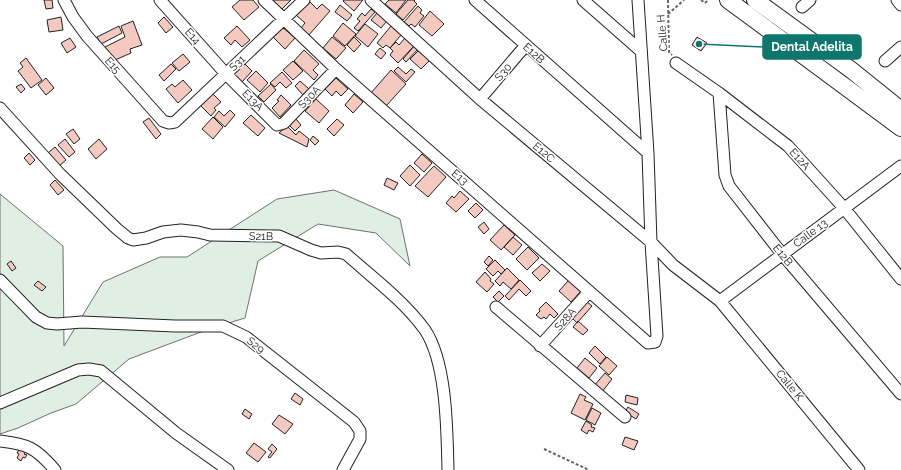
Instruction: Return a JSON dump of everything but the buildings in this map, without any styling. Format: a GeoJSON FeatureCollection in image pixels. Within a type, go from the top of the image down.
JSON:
{"type":"FeatureCollection","features":[{"type":"Feature","properties":{"kind":"highway"},"geometry":{"type":"LineString","coordinates":[[728,0],[901,128]]}},
{"type":"Feature","properties":{"kind":"highway"},"geometry":{"type":"LineString","coordinates":[[756,0],[850,69],[901,110]]}},
{"type":"Feature","properties":{"kind":"street","name":"E15"},"geometry":{"type":"LineString","coordinates":[[64,0],[73,17],[87,36],[163,121],[169,123]]}},
{"type":"Feature","properties":{"kind":"street","name":"E14"},"geometry":{"type":"LineString","coordinates":[[160,0],[226,74]]}},
{"type":"Feature","properties":{"kind":"street","name":"E13"},"geometry":{"type":"LineString","coordinates":[[264,0],[336,69],[648,343],[655,342],[658,336],[651,242]]}},
{"type":"Feature","properties":{"kind":"street","name":"S31"},"geometry":{"type":"LineString","coordinates":[[169,123],[175,122],[304,0]]}},
{"type":"Feature","properties":{"kind":"street","name":"E12C"},"geometry":{"type":"LineString","coordinates":[[371,0],[480,99],[651,242],[673,266],[720,301]]}},
{"type":"Feature","properties":{"kind":"street","name":"E12B"},"geometry":{"type":"LineString","coordinates":[[475,0],[648,153]]}},
{"type":"Feature","properties":{"kind":"street"},"geometry":{"type":"LineString","coordinates":[[583,0],[641,51]]}},
{"type":"Feature","properties":{"kind":"street"},"geometry":{"type":"LineString","coordinates":[[638,0],[648,153],[651,242]]}},
{"type":"Feature","properties":{"kind":"street"},"geometry":{"type":"LineString","coordinates":[[897,0],[901,5]]}},
{"type":"Feature","properties":{"kind":"street","name":"S30"},"geometry":{"type":"LineString","coordinates":[[480,99],[526,45]]}},
{"type":"Feature","properties":{"kind":"street"},"geometry":{"type":"LineString","coordinates":[[886,61],[901,47]]}},
{"type":"Feature","properties":{"kind":"street","name":"E12A"},"geometry":{"type":"LineString","coordinates":[[676,63],[719,93],[788,146],[844,208],[901,279]]}},
{"type":"Feature","properties":{"kind":"street","name":"S30A"},"geometry":{"type":"LineString","coordinates":[[280,124],[284,123],[336,69]]}},
{"type":"Feature","properties":{"kind":"street","name":"E13A"},"geometry":{"type":"LineString","coordinates":[[226,74],[277,125],[280,124]]}},
{"type":"Feature","properties":{"kind":"street","name":"E12B"},"geometry":{"type":"LineString","coordinates":[[719,93],[725,175],[729,186],[782,254],[901,394]]}},
{"type":"Feature","properties":{"kind":"street","name":"S21B"},"geometry":{"type":"LineString","coordinates":[[0,108],[60,174],[128,238],[134,240],[146,238],[163,232],[180,230],[210,235],[279,236],[321,253],[338,252],[346,254],[403,306],[425,331],[434,349],[440,369],[446,419],[448,470]]}},
{"type":"Feature","properties":{"kind":"street","name":"Calle 13"},"geometry":{"type":"LineString","coordinates":[[720,301],[901,166]]}},
{"type":"Feature","properties":{"kind":"street","name":"S29"},"geometry":{"type":"LineString","coordinates":[[0,280],[36,317],[47,323],[57,324],[82,322],[175,326],[223,326],[236,331],[246,337],[354,422],[360,431],[360,439],[343,470]]}},
{"type":"Feature","properties":{"kind":"street","name":"S28A"},"geometry":{"type":"LineString","coordinates":[[540,346],[589,292]]}},
{"type":"Feature","properties":{"kind":"street","name":"Calle K"},"geometry":{"type":"LineString","coordinates":[[720,301],[859,470]]}},
{"type":"Feature","properties":{"kind":"street"},"geometry":{"type":"LineString","coordinates":[[496,307],[625,417]]}},
{"type":"Feature","properties":{"kind":"street"},"geometry":{"type":"LineString","coordinates":[[0,403],[78,370],[89,369],[102,372],[176,433],[228,470]]}},
{"type":"Feature","properties":{"kind":"street"},"geometry":{"type":"LineString","coordinates":[[0,441],[20,443],[34,450],[45,458],[55,470]]}},
{"type":"Feature","properties":{"kind":"path","name":"Calle H"},"geometry":{"type":"LineString","coordinates":[[668,0],[669,52],[676,63]]}},
{"type":"Feature","properties":{"kind":"path"},"geometry":{"type":"LineString","coordinates":[[668,14],[684,0]]}},
{"type":"Feature","properties":{"kind":"path"},"geometry":{"type":"LineString","coordinates":[[701,0],[705,3],[708,0]]}},
{"type":"Feature","properties":{"kind":"path"},"geometry":{"type":"LineString","coordinates":[[544,449],[589,470]]}},
{"type":"Feature","properties":{"kind":"green space"},"geometry":{"type":"Polygon","coordinates":[[[334,190],[400,219],[410,266],[376,233],[318,224],[258,261],[245,318],[209,329],[129,359],[76,404],[0,434],[0,194],[63,246],[64,346],[103,282],[160,257],[187,257],[277,199],[334,190]]]}},
{"type":"Feature","properties":{"kind":"place","name":"Dental Adelita"},"geometry":{"type":"Point","coordinates":[699,44]}}]}
